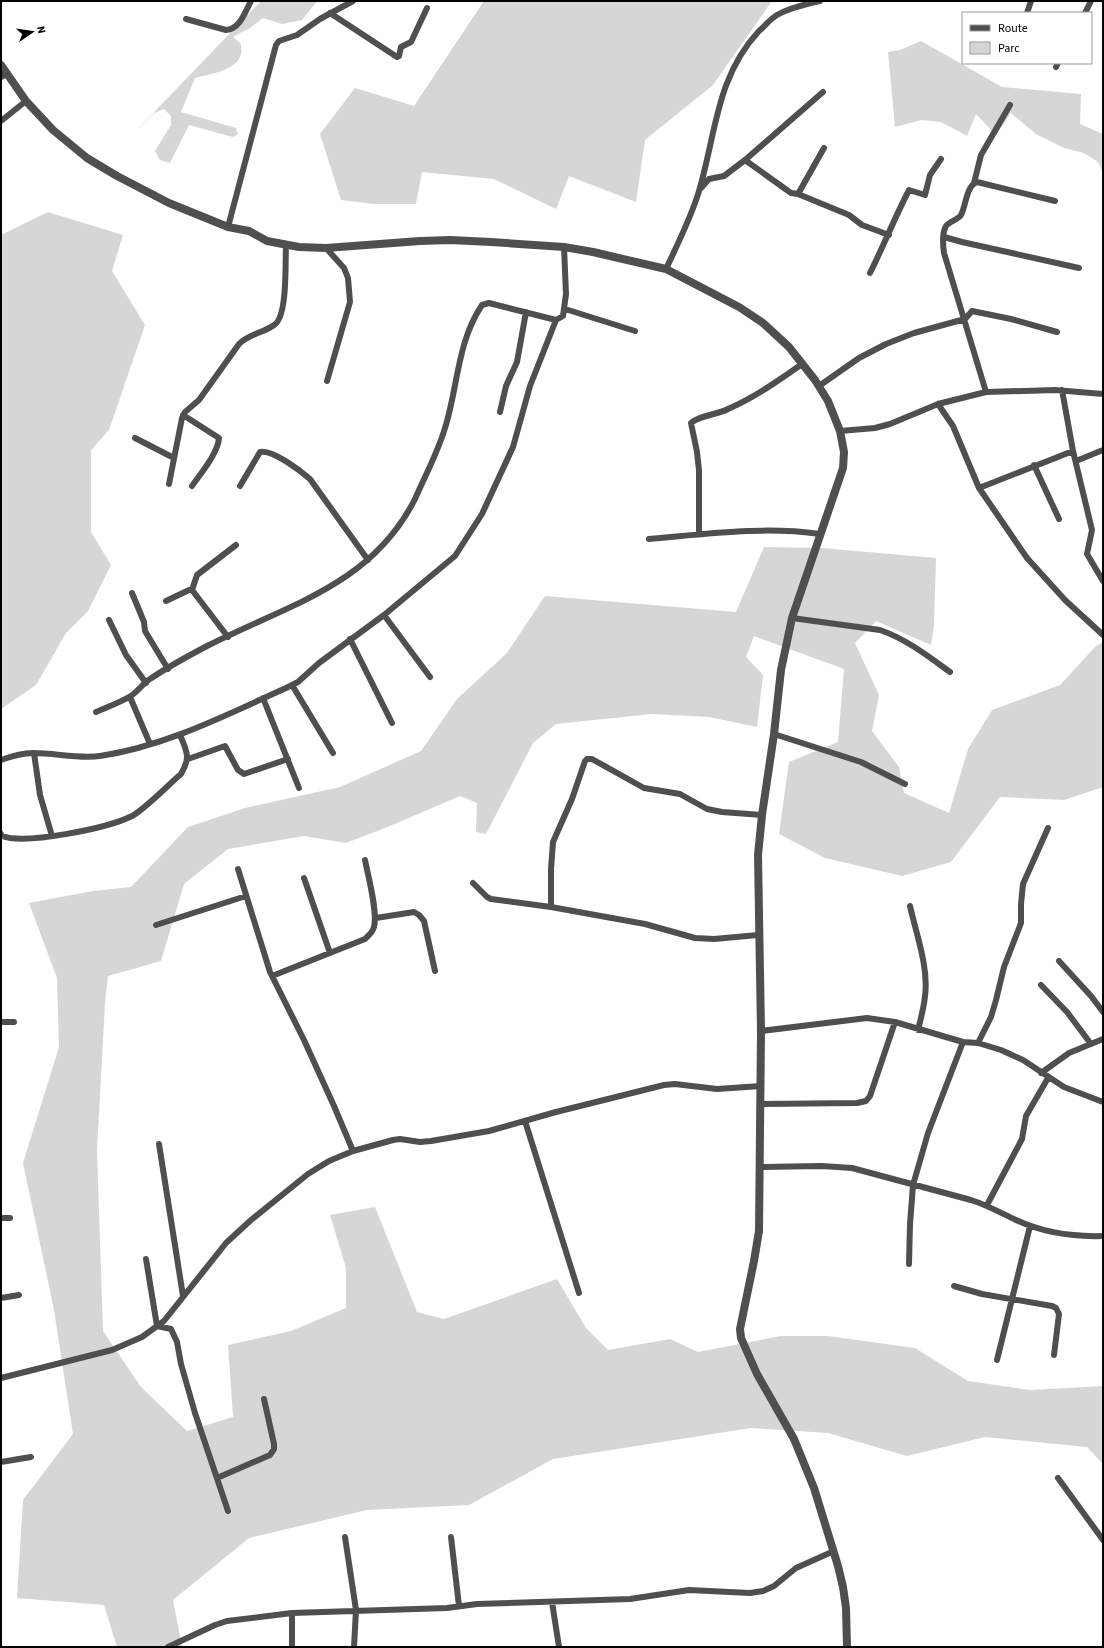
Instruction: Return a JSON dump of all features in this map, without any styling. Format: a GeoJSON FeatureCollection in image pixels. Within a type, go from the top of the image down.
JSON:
{"type":"FeatureCollection","features":[{"type":"Feature","properties":{"kind":"street"},"geometry":{"type":"LineString","coordinates":[[186,19],[226,30],[232,30],[236,27],[251,1]]}},
{"type":"Feature","properties":{"kind":"street"},"geometry":{"type":"LineString","coordinates":[[228,227],[276,45],[284,39],[297,35],[330,13],[353,1]]}},
{"type":"Feature","properties":{"kind":"street"},"geometry":{"type":"LineString","coordinates":[[666,269],[692,211],[699,191],[709,152],[715,117],[723,91],[735,65],[749,42],[775,16],[820,1]]}},
{"type":"Feature","properties":{"kind":"street"},"geometry":{"type":"LineString","coordinates":[[1027,12],[1031,1]]}},
{"type":"Feature","properties":{"kind":"street"},"geometry":{"type":"LineString","coordinates":[[1086,12],[1091,1]]}},
{"type":"Feature","properties":{"kind":"street"},"geometry":{"type":"LineString","coordinates":[[330,13],[396,57],[399,56],[401,47],[411,42],[427,8]]}},
{"type":"Feature","properties":{"kind":"street"},"geometry":{"type":"LineString","coordinates":[[1,65],[4,76],[26,101],[53,130],[87,158],[169,203],[228,227],[249,231],[267,241],[286,245],[326,248],[450,240],[564,247],[593,252],[666,269],[739,307],[763,323],[789,347],[828,401],[840,431],[844,452],[843,468],[840,482],[820,534],[792,618],[782,670],[758,855],[758,936],[761,1031],[761,1168],[759,1231],[740,1329],[741,1338],[757,1374],[791,1433],[814,1488],[834,1551],[843,1587],[846,1608],[847,1647]]}},
{"type":"Feature","properties":{"kind":"street"},"geometry":{"type":"LineString","coordinates":[[699,191],[709,179],[724,176],[745,160],[822,92]]}},
{"type":"Feature","properties":{"kind":"street"},"geometry":{"type":"LineString","coordinates":[[1,121],[26,101]]}},
{"type":"Feature","properties":{"kind":"street"},"geometry":{"type":"LineString","coordinates":[[986,392],[944,253],[944,237],[946,225],[962,214],[970,190],[974,183],[980,155],[1010,105]]}},
{"type":"Feature","properties":{"kind":"street"},"geometry":{"type":"LineString","coordinates":[[798,194],[824,148]]}},
{"type":"Feature","properties":{"kind":"street"},"geometry":{"type":"LineString","coordinates":[[870,272],[889,235],[899,208],[910,190],[925,195],[930,175],[940,159]]}},
{"type":"Feature","properties":{"kind":"street"},"geometry":{"type":"LineString","coordinates":[[745,160],[791,193],[798,194],[849,215],[862,225],[889,235]]}},
{"type":"Feature","properties":{"kind":"street"},"geometry":{"type":"LineString","coordinates":[[974,183],[980,182],[1055,201]]}},
{"type":"Feature","properties":{"kind":"street"},"geometry":{"type":"LineString","coordinates":[[944,237],[1079,268]]}},
{"type":"Feature","properties":{"kind":"street"},"geometry":{"type":"LineString","coordinates":[[169,484],[183,415],[199,400],[239,344],[245,338],[273,326],[279,322],[282,316],[285,289],[286,245]]}},
{"type":"Feature","properties":{"kind":"street"},"geometry":{"type":"LineString","coordinates":[[1,760],[19,754],[34,752],[76,756],[99,756],[150,744],[180,735],[264,698],[292,685],[350,639],[384,615],[455,556],[482,514],[513,447],[530,386],[556,320],[563,316],[565,309],[566,271],[564,247]]}},
{"type":"Feature","properties":{"kind":"street"},"geometry":{"type":"LineString","coordinates":[[326,248],[344,268],[348,278],[350,302],[327,381]]}},
{"type":"Feature","properties":{"kind":"street"},"geometry":{"type":"LineString","coordinates":[[96,712],[130,697],[146,683],[207,646],[326,590],[346,578],[368,560],[396,528],[415,499],[445,428],[461,354],[482,305],[489,303],[556,320]]}},
{"type":"Feature","properties":{"kind":"street"},"geometry":{"type":"LineString","coordinates":[[565,309],[635,331]]}},
{"type":"Feature","properties":{"kind":"street"},"geometry":{"type":"LineString","coordinates":[[818,386],[860,358],[886,344],[914,333],[965,319],[972,311],[1012,319],[1057,332]]}},
{"type":"Feature","properties":{"kind":"street"},"geometry":{"type":"LineString","coordinates":[[500,412],[506,386],[517,362],[526,312]]}},
{"type":"Feature","properties":{"kind":"street"},"geometry":{"type":"LineString","coordinates":[[699,534],[700,470],[691,423],[748,400],[772,386],[802,364]]}},
{"type":"Feature","properties":{"kind":"street"},"geometry":{"type":"LineString","coordinates":[[840,431],[875,428],[890,424],[903,420],[938,404],[986,392],[1062,390],[1103,394]]}},
{"type":"Feature","properties":{"kind":"street"},"geometry":{"type":"LineString","coordinates":[[1062,390],[1073,451],[1092,530],[1087,554],[1103,580]]}},
{"type":"Feature","properties":{"kind":"street"},"geometry":{"type":"LineString","coordinates":[[938,404],[953,426],[979,488],[1027,558],[1065,600],[1103,635]]}},
{"type":"Feature","properties":{"kind":"street"},"geometry":{"type":"LineString","coordinates":[[183,415],[219,438],[215,452],[192,486]]}},
{"type":"Feature","properties":{"kind":"street"},"geometry":{"type":"LineString","coordinates":[[135,438],[174,458]]}},
{"type":"Feature","properties":{"kind":"street"},"geometry":{"type":"LineString","coordinates":[[1076,461],[1103,450]]}},
{"type":"Feature","properties":{"kind":"street"},"geometry":{"type":"LineString","coordinates":[[240,486],[260,452],[268,451],[277,456],[304,473],[368,560]]}},
{"type":"Feature","properties":{"kind":"street"},"geometry":{"type":"LineString","coordinates":[[979,488],[1034,465],[1073,451]]}},
{"type":"Feature","properties":{"kind":"street"},"geometry":{"type":"LineString","coordinates":[[1034,465],[1059,519]]}},
{"type":"Feature","properties":{"kind":"street"},"geometry":{"type":"LineString","coordinates":[[649,539],[765,530],[794,530],[820,534]]}},
{"type":"Feature","properties":{"kind":"street"},"geometry":{"type":"LineString","coordinates":[[192,590],[197,575],[236,545]]}},
{"type":"Feature","properties":{"kind":"street"},"geometry":{"type":"LineString","coordinates":[[192,590],[228,637]]}},
{"type":"Feature","properties":{"kind":"street"},"geometry":{"type":"LineString","coordinates":[[166,601],[192,590]]}},
{"type":"Feature","properties":{"kind":"street"},"geometry":{"type":"LineString","coordinates":[[132,593],[144,622],[145,630],[168,669]]}},
{"type":"Feature","properties":{"kind":"street"},"geometry":{"type":"LineString","coordinates":[[384,615],[430,677]]}},
{"type":"Feature","properties":{"kind":"street"},"geometry":{"type":"LineString","coordinates":[[792,618],[880,630],[891,634],[919,650],[950,672]]}},
{"type":"Feature","properties":{"kind":"street"},"geometry":{"type":"LineString","coordinates":[[109,620],[126,655],[146,683]]}},
{"type":"Feature","properties":{"kind":"street"},"geometry":{"type":"LineString","coordinates":[[350,639],[392,724]]}},
{"type":"Feature","properties":{"kind":"street"},"geometry":{"type":"LineString","coordinates":[[292,685],[333,753]]}},
{"type":"Feature","properties":{"kind":"street"},"geometry":{"type":"LineString","coordinates":[[130,697],[150,744]]}},
{"type":"Feature","properties":{"kind":"street"},"geometry":{"type":"LineString","coordinates":[[264,698],[299,788]]}},
{"type":"Feature","properties":{"kind":"street"},"geometry":{"type":"LineString","coordinates":[[774,734],[861,762],[905,784]]}},
{"type":"Feature","properties":{"kind":"street"},"geometry":{"type":"LineString","coordinates":[[1,834],[9,839],[27,840],[87,830],[132,816],[181,774],[186,766],[188,759],[180,735]]}},
{"type":"Feature","properties":{"kind":"street"},"geometry":{"type":"LineString","coordinates":[[188,759],[225,746],[238,770],[244,774],[288,759]]}},
{"type":"Feature","properties":{"kind":"street"},"geometry":{"type":"LineString","coordinates":[[34,752],[40,795],[52,836]]}},
{"type":"Feature","properties":{"kind":"street"},"geometry":{"type":"LineString","coordinates":[[551,907],[553,842],[572,799],[587,759],[592,759],[644,788],[680,794],[707,809],[722,812],[762,815]]}},
{"type":"Feature","properties":{"kind":"street"},"geometry":{"type":"LineString","coordinates":[[978,1043],[991,1017],[1004,967],[1021,923],[1023,884],[1048,828]]}},
{"type":"Feature","properties":{"kind":"street"},"geometry":{"type":"LineString","coordinates":[[272,976],[365,939],[371,933],[374,928],[376,918],[365,860]]}},
{"type":"Feature","properties":{"kind":"street"},"geometry":{"type":"LineString","coordinates":[[238,869],[272,976],[304,1040],[353,1151]]}},
{"type":"Feature","properties":{"kind":"street"},"geometry":{"type":"LineString","coordinates":[[304,878],[330,953]]}},
{"type":"Feature","properties":{"kind":"street"},"geometry":{"type":"LineString","coordinates":[[473,883],[491,899],[551,907],[645,924],[694,938],[714,939],[758,936]]}},
{"type":"Feature","properties":{"kind":"street"},"geometry":{"type":"LineString","coordinates":[[156,926],[246,896]]}},
{"type":"Feature","properties":{"kind":"street"},"geometry":{"type":"LineString","coordinates":[[910,906],[926,980],[925,995],[918,1030]]}},
{"type":"Feature","properties":{"kind":"street"},"geometry":{"type":"LineString","coordinates":[[376,918],[414,912],[419,914],[424,921],[436,971]]}},
{"type":"Feature","properties":{"kind":"street"},"geometry":{"type":"LineString","coordinates":[[1059,961],[1091,996],[1103,1012]]}},
{"type":"Feature","properties":{"kind":"street"},"geometry":{"type":"LineString","coordinates":[[1041,985],[1067,1012],[1091,1044]]}},
{"type":"Feature","properties":{"kind":"street"},"geometry":{"type":"LineString","coordinates":[[761,1031],[867,1018],[895,1022],[963,1042],[978,1043],[1001,1050],[1022,1060],[1048,1078],[1073,1092],[1103,1102]]}},
{"type":"Feature","properties":{"kind":"street"},"geometry":{"type":"LineString","coordinates":[[1,1022],[14,1022]]}},
{"type":"Feature","properties":{"kind":"street"},"geometry":{"type":"LineString","coordinates":[[761,1104],[857,1103],[866,1101],[870,1096],[895,1022]]}},
{"type":"Feature","properties":{"kind":"street"},"geometry":{"type":"LineString","coordinates":[[1041,1072],[1069,1053],[1103,1039]]}},
{"type":"Feature","properties":{"kind":"street"},"geometry":{"type":"LineString","coordinates":[[910,1264],[910,1224],[913,1185],[928,1133],[963,1042]]}},
{"type":"Feature","properties":{"kind":"street"},"geometry":{"type":"LineString","coordinates":[[987,1205],[1022,1140],[1026,1116],[1048,1078]]}},
{"type":"Feature","properties":{"kind":"street"},"geometry":{"type":"LineString","coordinates":[[1,1378],[112,1350],[142,1337],[164,1321],[226,1243],[251,1220],[308,1174],[329,1161],[353,1151],[400,1139],[426,1142],[482,1133],[650,1087],[676,1084],[717,1089],[761,1086]]}},
{"type":"Feature","properties":{"kind":"street"},"geometry":{"type":"LineString","coordinates":[[525,1121],[579,1293]]}},
{"type":"Feature","properties":{"kind":"street"},"geometry":{"type":"LineString","coordinates":[[159,1144],[184,1296]]}},
{"type":"Feature","properties":{"kind":"street"},"geometry":{"type":"LineString","coordinates":[[761,1168],[822,1166],[852,1168],[987,1205],[1030,1226],[1052,1233],[1077,1236],[1103,1236]]}},
{"type":"Feature","properties":{"kind":"street"},"geometry":{"type":"LineString","coordinates":[[1,1218],[10,1218]]}},
{"type":"Feature","properties":{"kind":"street"},"geometry":{"type":"LineString","coordinates":[[997,1360],[1030,1226]]}},
{"type":"Feature","properties":{"kind":"street"},"geometry":{"type":"LineString","coordinates":[[146,1259],[157,1326]]}},
{"type":"Feature","properties":{"kind":"street"},"geometry":{"type":"LineString","coordinates":[[954,1286],[982,1294],[1052,1306],[1056,1308],[1059,1314],[1054,1355]]}},
{"type":"Feature","properties":{"kind":"street"},"geometry":{"type":"LineString","coordinates":[[1,1298],[19,1295]]}},
{"type":"Feature","properties":{"kind":"street"},"geometry":{"type":"LineString","coordinates":[[157,1326],[171,1329],[177,1342],[181,1364],[195,1413],[228,1511]]}},
{"type":"Feature","properties":{"kind":"street"},"geometry":{"type":"LineString","coordinates":[[217,1478],[270,1455],[274,1450],[264,1399]]}},
{"type":"Feature","properties":{"kind":"street"},"geometry":{"type":"LineString","coordinates":[[1,1462],[32,1457]]}},
{"type":"Feature","properties":{"kind":"street"},"geometry":{"type":"LineString","coordinates":[[1058,1478],[1103,1540]]}},
{"type":"Feature","properties":{"kind":"street"},"geometry":{"type":"LineString","coordinates":[[451,1537],[459,1606]]}},
{"type":"Feature","properties":{"kind":"street"},"geometry":{"type":"LineString","coordinates":[[345,1538],[356,1610],[354,1647]]}},
{"type":"Feature","properties":{"kind":"street"},"geometry":{"type":"LineString","coordinates":[[168,1647],[227,1621],[292,1613],[635,1598],[689,1590],[750,1593],[763,1591],[774,1586],[796,1568],[834,1551]]}},
{"type":"Feature","properties":{"kind":"street"},"geometry":{"type":"LineString","coordinates":[[552,1602],[560,1647]]}},
{"type":"Feature","properties":{"kind":"street"},"geometry":{"type":"LineString","coordinates":[[292,1613],[292,1647]]}},
{"type":"Feature","properties":{"kind":"green space"},"geometry":{"type":"Polygon","coordinates":[[[261,1],[317,1],[302,20],[282,24],[263,18],[250,28],[233,37],[241,44],[241,54],[234,64],[222,71],[195,78],[181,112],[236,128],[238,134],[233,137],[189,125],[170,163],[160,160],[155,151],[171,125],[171,116],[164,109],[154,113],[132,135],[261,1]]]}},
{"type":"Feature","properties":{"kind":"green space"},"geometry":{"type":"Polygon","coordinates":[[[484,1],[772,1],[713,85],[645,140],[636,202],[569,176],[556,209],[494,179],[422,172],[416,204],[374,204],[341,200],[320,134],[355,88],[414,106],[484,1]]]}},
{"type":"Feature","properties":{"kind":"green space"},"geometry":{"type":"Polygon","coordinates":[[[921,41],[1002,87],[1081,94],[1080,124],[1103,134],[1103,173],[1098,162],[1084,153],[1064,148],[1036,134],[1011,113],[996,135],[976,114],[967,136],[941,122],[921,120],[895,127],[888,52],[900,50],[921,41]]]}},
{"type":"Feature","properties":{"kind":"green space"},"geometry":{"type":"Polygon","coordinates":[[[48,212],[123,235],[112,271],[145,325],[109,430],[91,450],[91,532],[111,565],[88,611],[66,633],[36,685],[1,709],[1,235],[48,212]]]}},
{"type":"Feature","properties":{"kind":"green space"},"geometry":{"type":"Polygon","coordinates":[[[764,547],[822,548],[936,558],[934,626],[931,645],[876,621],[855,643],[879,695],[872,731],[899,767],[904,793],[949,813],[968,749],[992,710],[1060,685],[1096,646],[1103,642],[1103,787],[1064,800],[1000,797],[951,862],[902,876],[825,858],[779,834],[789,762],[838,742],[844,669],[754,636],[746,657],[763,675],[757,727],[709,717],[652,714],[556,724],[533,743],[486,834],[476,832],[477,803],[460,796],[346,843],[304,836],[228,849],[184,884],[161,961],[108,976],[105,1003],[97,1150],[103,1331],[141,1387],[187,1431],[233,1417],[228,1345],[291,1331],[346,1308],[346,1268],[330,1215],[375,1207],[417,1312],[444,1319],[557,1279],[586,1328],[608,1350],[670,1339],[698,1352],[781,1336],[828,1336],[915,1348],[968,1381],[1030,1390],[1103,1386],[1103,1464],[1087,1447],[985,1437],[907,1456],[828,1433],[751,1428],[553,1459],[469,1505],[367,1510],[249,1538],[173,1600],[182,1647],[117,1647],[104,1605],[17,1598],[23,1500],[73,1434],[54,1310],[23,1163],[59,1047],[57,978],[29,903],[93,891],[131,887],[188,827],[245,808],[340,787],[421,751],[457,699],[507,653],[545,596],[736,612],[764,547]]]}}]}
